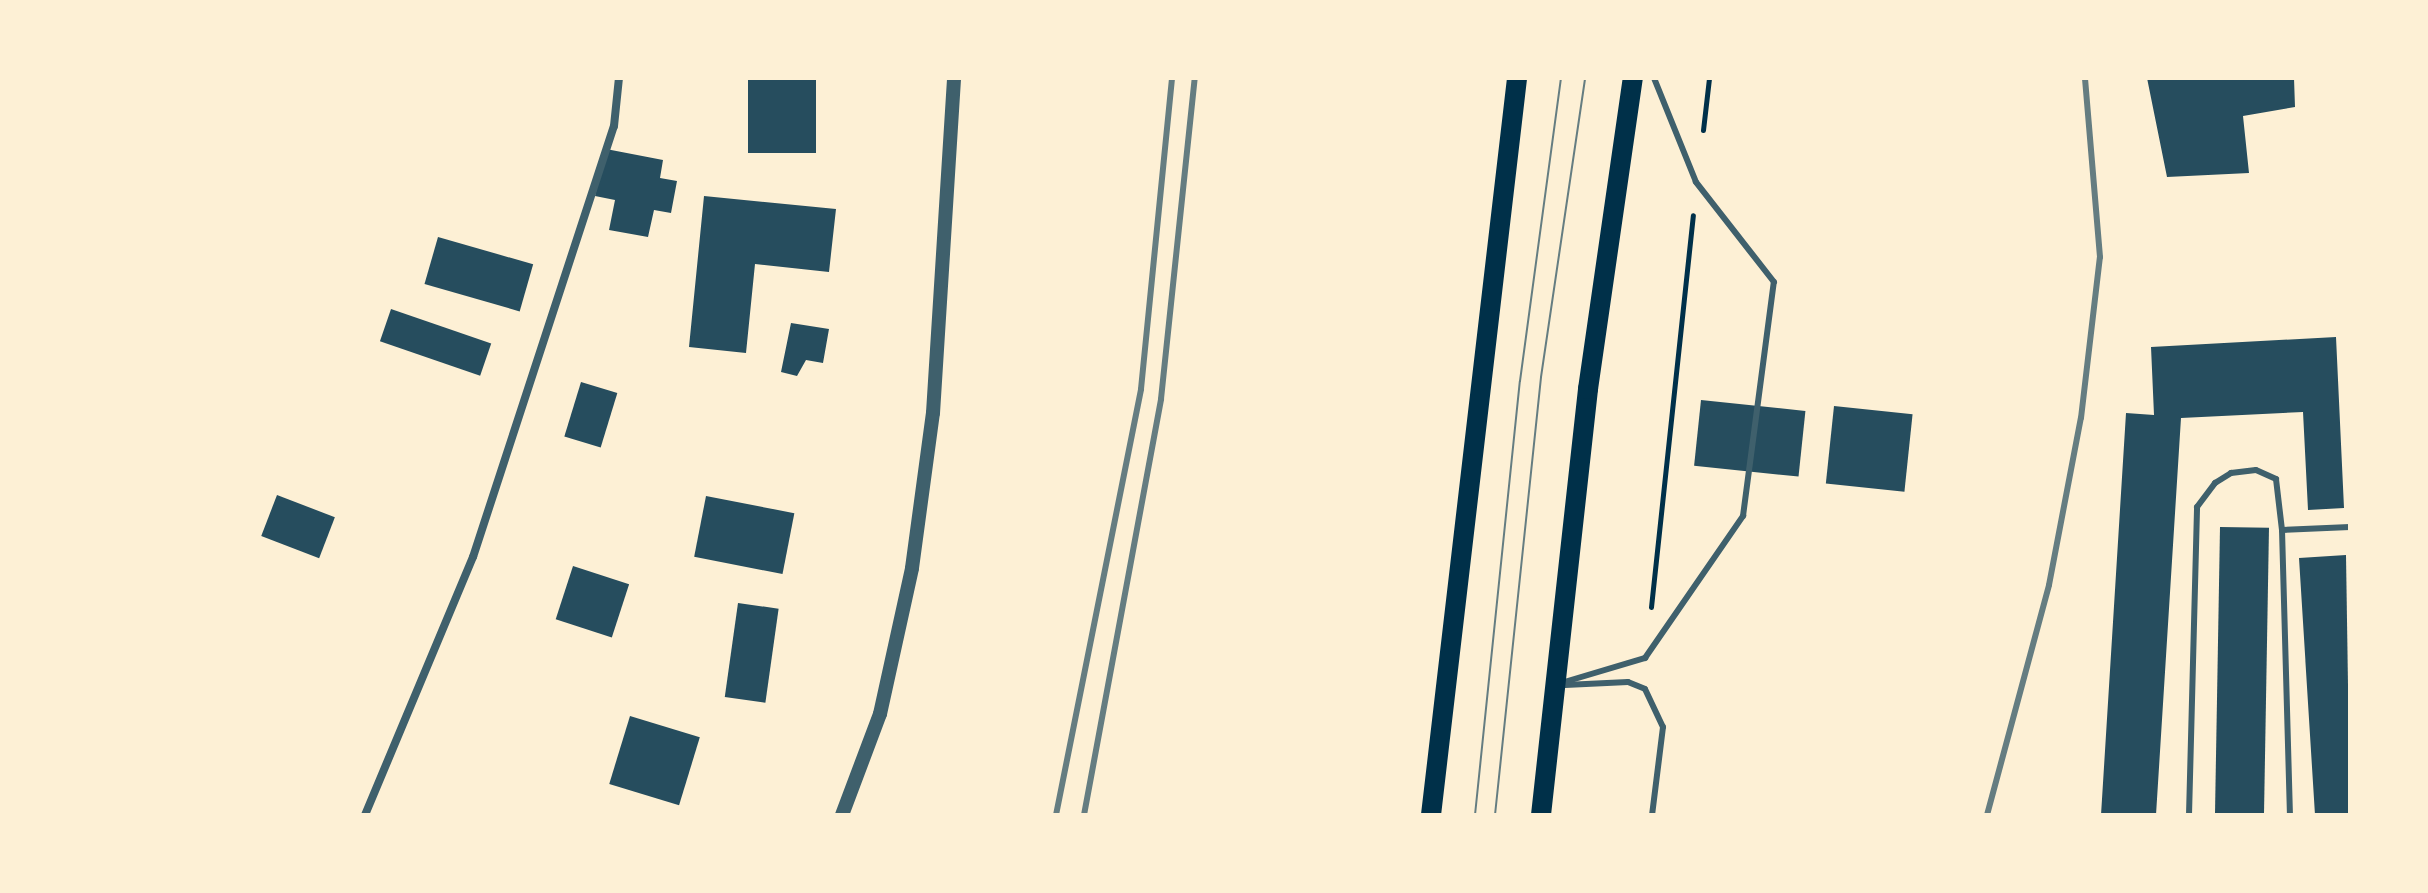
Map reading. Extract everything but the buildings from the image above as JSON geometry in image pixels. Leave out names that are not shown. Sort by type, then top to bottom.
[{"type":"main road","points":[[1431,815],[1517,78]]},
{"type":"main road","points":[[1541,815],[1588,389],[1633,78]]},
{"type":"street","points":[[365,815],[473,557],[614,126],[619,78]]},
{"type":"street","points":[[842,815],[880,714],[912,568],[933,413],[954,78]]},
{"type":"lane","points":[[1554,685],[1645,658],[1743,516],[1774,282],[1696,182],[1654,78]]},
{"type":"lane","points":[[2189,815],[2197,507],[2215,483],[2231,473],[2256,470],[2276,479],[2282,530],[2290,815]]},
{"type":"lane","points":[[2282,530],[2350,527]]},
{"type":"lane","points":[[1554,685],[1628,682],[1645,689],[1663,727],[1652,815]]},
{"type":"path","points":[[1645,658],[1696,182]]},
{"type":"tram line","points":[[1475,815],[1520,381],[1561,78]]},
{"type":"tram line","points":[[1495,815],[1541,377],[1585,78]]},
{"type":"railway","points":[[1056,815],[1141,389],[1172,78]]},
{"type":"railway","points":[[1084,815],[1161,399],[1195,78]]},
{"type":"railway","points":[[1987,815],[2049,585],[2081,418],[2100,257],[2085,78]]}]
